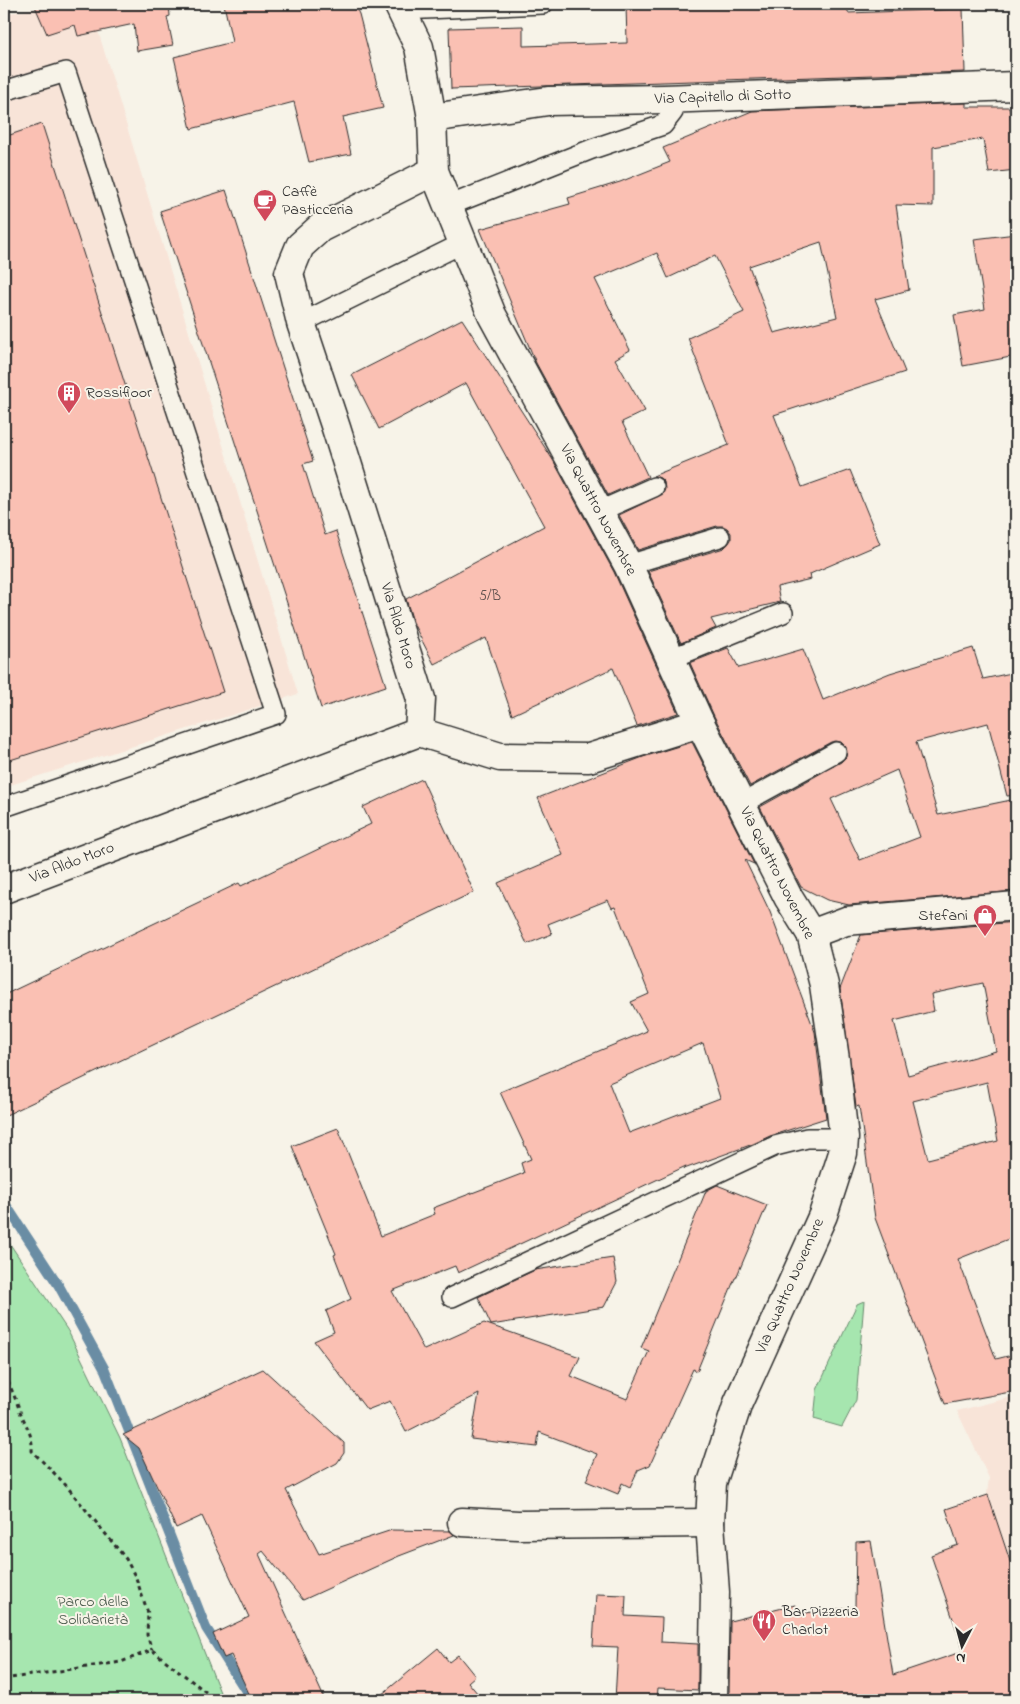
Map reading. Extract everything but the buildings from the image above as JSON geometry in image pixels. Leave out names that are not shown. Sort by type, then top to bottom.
[{"type":"street","name":"Via Quattro Novembre","points":[[400,7],[418,48],[432,118],[434,172],[492,315],[606,509],[628,565],[700,723],[788,897],[811,934],[824,985],[844,1138],[843,1152],[823,1214],[738,1403],[712,1484],[710,1523],[715,1592],[714,1700]]},
{"type":"street","name":"Via Capitello di Sotto","points":[[432,118],[548,101],[664,99],[1016,86]]},
{"type":"street","name":"Via Aldo Moro","points":[[4,889],[419,732],[421,699],[301,323],[289,273],[300,246],[320,228],[434,172]]},
{"type":"street","points":[[419,732],[500,756],[589,758],[700,723]]},
{"type":"street","points":[[811,934],[846,921],[1016,906]]},
{"type":"street","points":[[462,1522],[518,1525],[710,1523]]},
{"type":"lane","points":[[400,7],[543,4]]},
{"type":"lane","points":[[4,91],[66,72],[276,714],[4,807]]},
{"type":"lane","points":[[448,206],[592,149],[663,126],[673,112],[664,99]]},
{"type":"lane","points":[[301,323],[463,243]]},
{"type":"lane","points":[[606,509],[654,487]]},
{"type":"lane","points":[[628,565],[720,537]]},
{"type":"lane","points":[[670,659],[783,613]]},
{"type":"lane","points":[[740,804],[836,752]]},
{"type":"lane","points":[[452,1297],[775,1146],[807,1138],[844,1138]]},
{"type":"path","points":[[4,1374],[14,1392],[31,1434],[32,1451],[64,1483],[126,1559],[136,1578],[148,1613],[147,1635],[152,1650],[216,1700]]},
{"type":"path","points":[[4,1679],[121,1662],[152,1650]]},
{"type":"shaded area","points":[[63,4],[90,4],[298,694],[4,787],[4,14]]},
{"type":"shaded area","points":[[1016,1396],[1016,1666],[981,1539],[989,1478],[957,1411]]},
{"type":"green space","name":"Parco della Solidarietà","points":[[8,1241],[68,1331],[120,1438],[223,1700],[4,1700],[4,1243]]},
{"type":"green space","points":[[864,1301],[856,1400],[842,1427],[814,1419],[817,1390],[857,1304]]},
{"type":"waterway","points":[[4,1202],[59,1286],[105,1370],[206,1628],[253,1700]]},
{"type":"place","name":"Caffè Pasticceria","points":[[265,222]]},
{"type":"place","name":"Rossifloor","points":[[69,414]]},
{"type":"place","name":"Stefani","points":[[985,937]]},
{"type":"place","name":"Bar Pizzeria Charlot","points":[[764,1642]]}]
